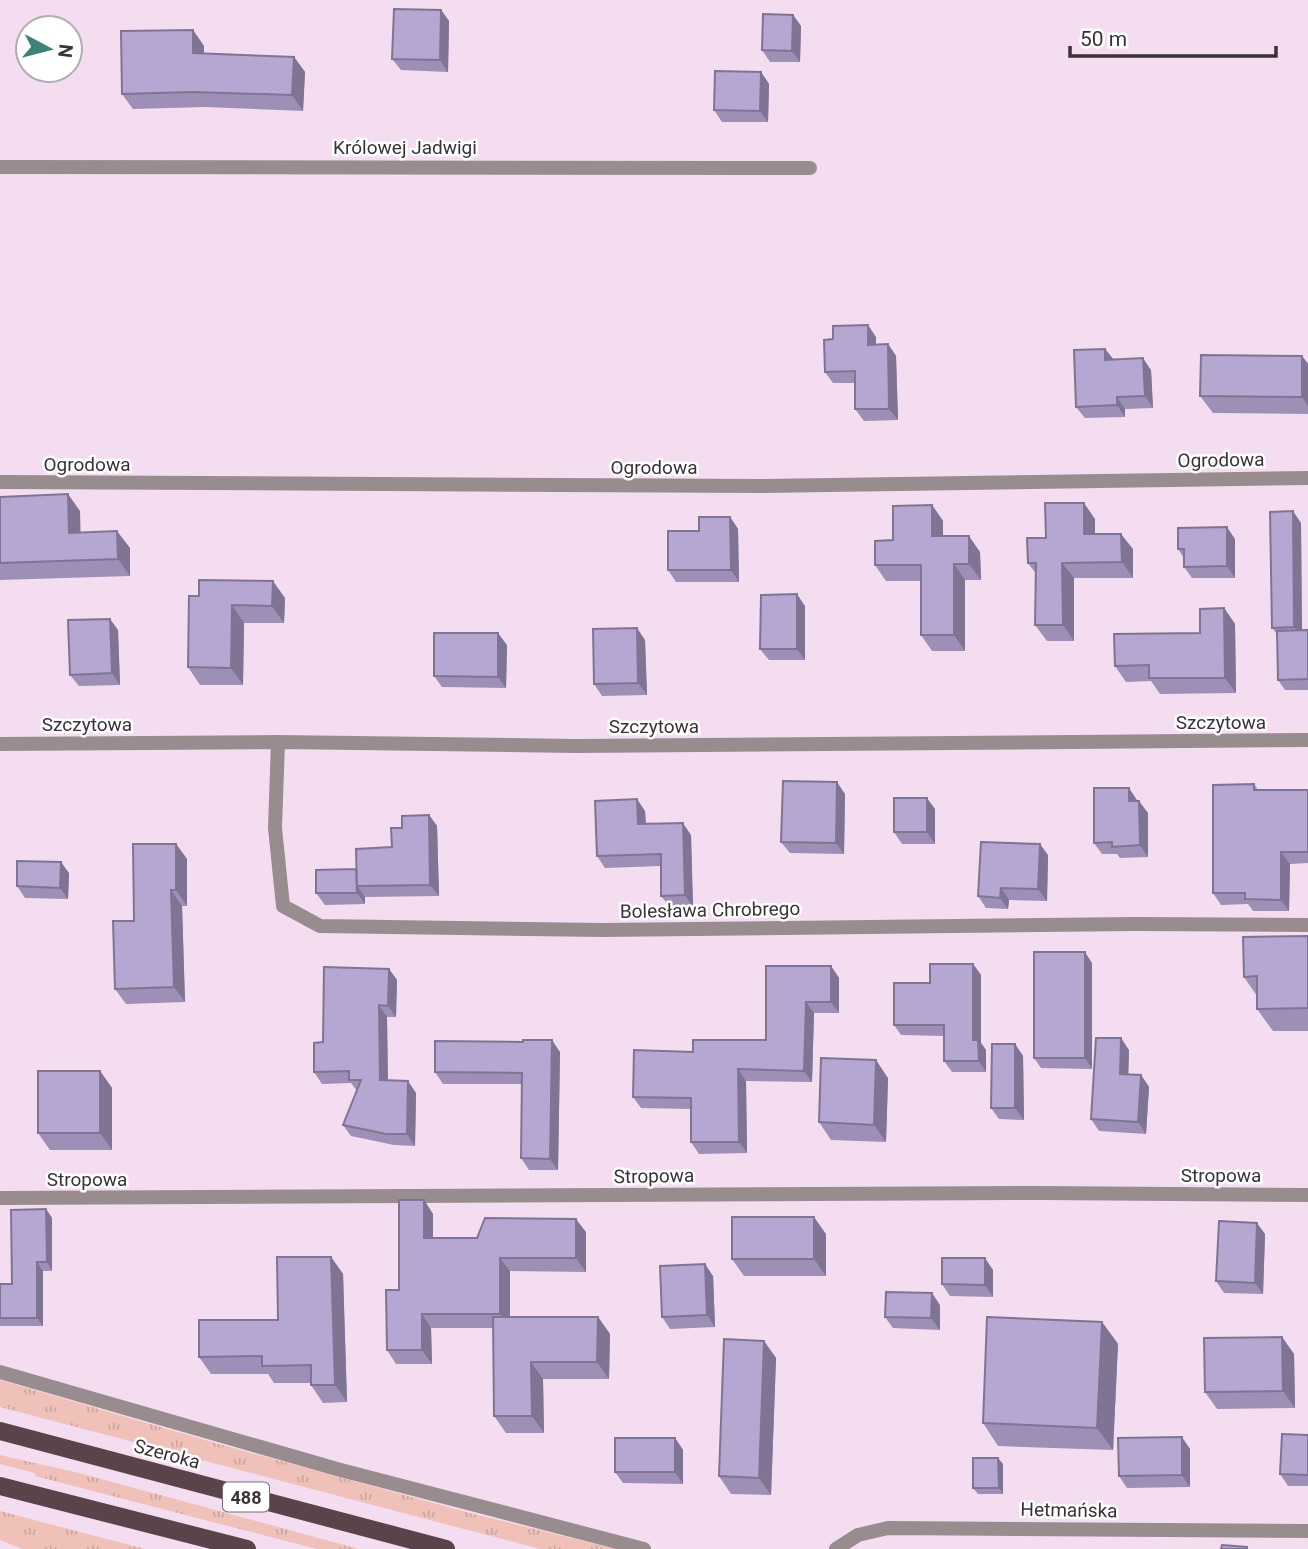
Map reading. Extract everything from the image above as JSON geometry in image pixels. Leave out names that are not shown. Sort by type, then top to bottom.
[{"type":"main road","name":"Szeroka","points":[[0,1431],[446,1549]]},
{"type":"main road","points":[[0,1486],[247,1549]]},
{"type":"street","name":"Królowej Jadwigi","points":[[0,167],[810,168]]},
{"type":"street","name":"Ogrodowa","points":[[0,482],[761,486],[1308,478]]},
{"type":"street","name":"Szczytowa","points":[[0,744],[278,742],[590,746],[1308,740]]},
{"type":"street","name":"Bolesława Chrobrego","points":[[278,742],[275,828],[283,906],[320,926],[602,930],[1109,924],[1308,925]]},
{"type":"street","name":"Stropowa","points":[[0,1198],[1042,1193],[1308,1195]]},
{"type":"street","points":[[0,1372],[337,1469],[644,1549]]},
{"type":"street","name":"Hetmańska","points":[[835,1549],[858,1535],[888,1528],[1308,1531]]},
{"type":"green space","points":[[0,1380],[470,1513],[616,1549],[540,1549],[0,1407]]},
{"type":"green space","points":[[0,1455],[79,1473],[359,1549],[317,1549],[35,1476],[35,1473],[0,1464]]},
{"type":"green space","points":[[0,1511],[145,1549],[22,1549],[0,1540]]},
{"type":"building","points":[[394,9],[441,10],[440,60],[392,59]]},
{"type":"building","points":[[763,14],[793,15],[792,51],[762,50]]},
{"type":"building","points":[[193,30],[193,53],[294,57],[292,95],[193,92],[122,94],[121,31]]},
{"type":"building","points":[[715,71],[761,72],[760,111],[714,110]]},
{"type":"building","points":[[868,325],[868,345],[888,344],[889,409],[855,409],[855,371],[825,372],[824,340],[833,339],[833,326]]},
{"type":"building","points":[[1105,349],[1105,360],[1143,358],[1145,396],[1117,397],[1117,405],[1076,407],[1074,350]]},
{"type":"building","points":[[1201,355],[1302,356],[1302,397],[1200,396]]},
{"type":"building","points":[[68,494],[69,533],[117,531],[118,559],[0,563],[0,497]]},
{"type":"building","points":[[1045,503],[1084,503],[1084,534],[1121,534],[1122,562],[1062,563],[1063,625],[1035,625],[1036,563],[1028,563],[1027,538],[1046,538]]},
{"type":"building","points":[[932,505],[932,536],[969,536],[969,564],[954,564],[954,635],[921,635],[921,565],[875,565],[875,541],[893,540],[893,506]]},
{"type":"building","points":[[1293,511],[1294,627],[1272,628],[1270,512]]},
{"type":"building","points":[[699,517],[730,517],[731,570],[668,570],[668,531],[699,531]]},
{"type":"building","points":[[1227,527],[1227,566],[1184,567],[1184,549],[1178,549],[1178,528]]},
{"type":"building","points":[[199,580],[273,581],[272,606],[232,605],[231,668],[188,667],[189,596],[199,596]]},
{"type":"building","points":[[797,594],[797,649],[760,649],[761,595]]},
{"type":"building","points":[[1224,608],[1225,678],[1149,678],[1149,665],[1115,666],[1114,634],[1200,633],[1200,609]]},
{"type":"building","points":[[110,619],[112,673],[70,675],[68,620]]},
{"type":"building","points":[[637,628],[638,683],[594,684],[593,629]]},
{"type":"building","points":[[1308,630],[1308,679],[1278,680],[1277,631]]},
{"type":"building","points":[[434,633],[498,633],[498,677],[434,676]]},
{"type":"building","points":[[783,781],[837,782],[836,843],[781,842]]},
{"type":"building","points":[[1254,784],[1254,790],[1308,790],[1308,852],[1281,852],[1281,900],[1245,899],[1245,893],[1213,893],[1213,785]]},
{"type":"building","points":[[1094,788],[1129,788],[1129,801],[1139,801],[1140,845],[1112,847],[1112,842],[1094,843]]},
{"type":"building","points":[[894,798],[927,798],[927,832],[894,832]]},
{"type":"building","points":[[637,799],[638,824],[683,823],[685,895],[661,896],[661,854],[597,856],[595,801]]},
{"type":"building","points":[[429,815],[430,885],[357,886],[356,849],[392,847],[391,828],[402,828],[402,816]]},
{"type":"building","points":[[981,842],[1040,844],[1038,889],[1001,888],[1000,898],[978,896]]},
{"type":"building","points":[[133,844],[176,844],[176,890],[171,890],[174,987],[115,989],[113,921],[134,921]]},
{"type":"building","points":[[17,861],[61,862],[60,888],[17,886]]},
{"type":"building","points":[[356,869],[357,893],[316,893],[316,870]]},
{"type":"building","points":[[1308,936],[1308,1008],[1257,1009],[1257,976],[1244,977],[1243,937]]},
{"type":"building","points":[[1034,952],[1085,952],[1085,1058],[1034,1058]]},
{"type":"building","points":[[930,964],[973,964],[973,1040],[978,1040],[979,1061],[944,1061],[944,1025],[894,1025],[894,983],[930,983]]},
{"type":"building","points":[[766,966],[831,966],[831,1002],[806,1002],[804,1071],[738,1069],[739,1142],[691,1142],[691,1098],[633,1097],[634,1050],[693,1052],[693,1040],[766,1040]]},
{"type":"building","points":[[324,967],[389,969],[388,1006],[379,1005],[380,1080],[408,1081],[407,1134],[386,1134],[343,1125],[361,1080],[349,1080],[349,1071],[314,1072],[314,1043],[323,1042]]},
{"type":"building","points":[[1096,1038],[1121,1038],[1120,1074],[1141,1075],[1138,1122],[1091,1119]]},
{"type":"building","points":[[552,1040],[550,1159],[521,1158],[522,1073],[435,1072],[435,1041]]},
{"type":"building","points":[[992,1044],[1015,1044],[1015,1108],[991,1108]]},
{"type":"building","points":[[821,1058],[876,1060],[874,1125],[819,1122]]},
{"type":"building","points":[[38,1071],[100,1071],[100,1133],[38,1133]]},
{"type":"building","points":[[399,1200],[424,1200],[424,1238],[477,1238],[485,1218],[576,1219],[576,1258],[500,1258],[500,1314],[422,1314],[422,1350],[387,1350],[386,1290],[399,1290]]},
{"type":"building","points":[[46,1209],[47,1262],[37,1262],[37,1318],[0,1318],[0,1284],[12,1284],[11,1210]]},
{"type":"building","points":[[732,1217],[814,1217],[814,1259],[732,1259]]},
{"type":"building","points":[[1219,1221],[1257,1223],[1255,1283],[1216,1281]]},
{"type":"building","points":[[277,1257],[331,1257],[335,1385],[311,1385],[311,1365],[262,1366],[262,1356],[199,1357],[199,1320],[278,1320]]},
{"type":"building","points":[[942,1258],[985,1258],[985,1285],[942,1284]]},
{"type":"building","points":[[705,1264],[707,1315],[662,1317],[660,1266]]},
{"type":"building","points":[[886,1292],[932,1293],[931,1318],[885,1317]]},
{"type":"building","points":[[493,1317],[598,1317],[597,1362],[531,1362],[532,1416],[494,1416]]},
{"type":"building","points":[[987,1317],[1102,1322],[1097,1428],[983,1423]]},
{"type":"building","points":[[1282,1337],[1283,1391],[1205,1392],[1204,1338]]},
{"type":"building","points":[[724,1339],[764,1341],[759,1478],[719,1476]]},
{"type":"building","points":[[1282,1434],[1308,1435],[1308,1475],[1280,1474]]},
{"type":"building","points":[[1182,1437],[1182,1475],[1119,1476],[1118,1438]]},
{"type":"building","points":[[615,1438],[675,1438],[675,1472],[615,1472]]},
{"type":"building","points":[[973,1458],[998,1458],[999,1488],[973,1488]]},
{"type":"building","points":[[1222,1545],[1247,1547],[1247,1549],[1221,1549]]}]
